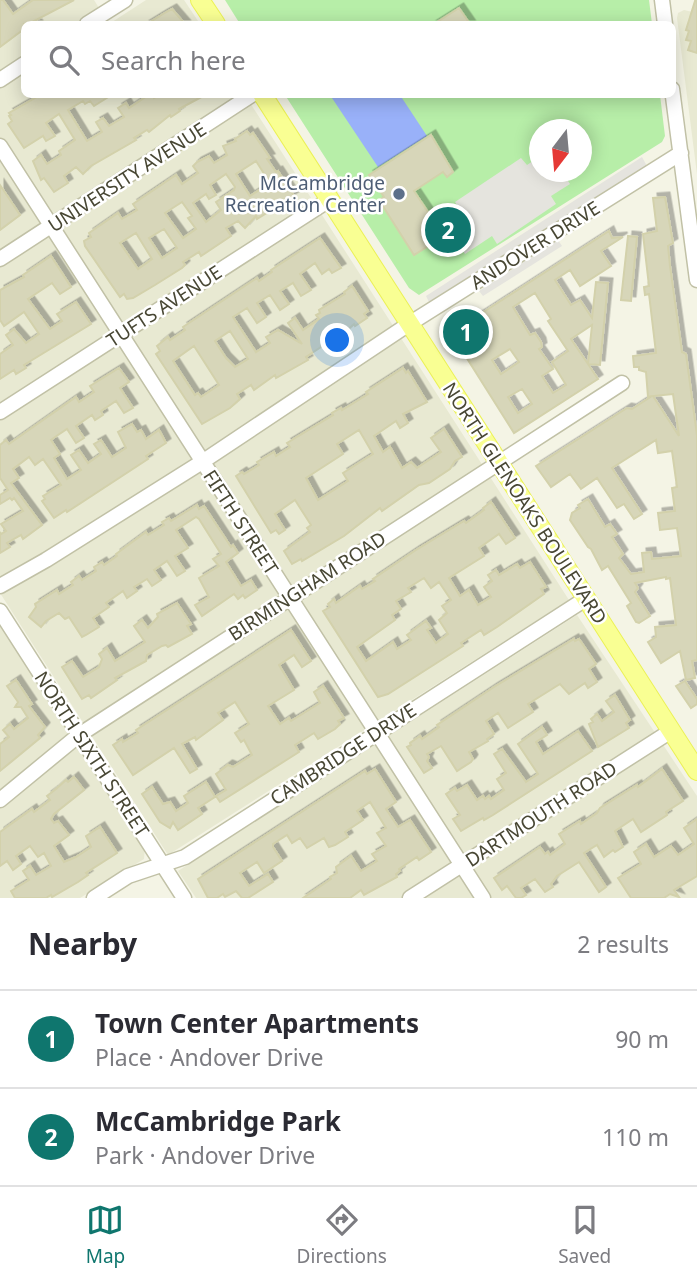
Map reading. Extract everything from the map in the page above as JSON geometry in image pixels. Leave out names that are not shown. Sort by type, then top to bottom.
[{"type":"main road","points":[[200,0],[214,21]]},
{"type":"main road","name":"NORTH GLENOAKS BOULEVARD","points":[[265,98],[695,767]]},
{"type":"street","points":[[92,21],[125,0]]},
{"type":"street","points":[[662,0],[665,21]]},
{"type":"street","points":[[0,80],[21,66]]},
{"type":"street","name":"UNIVERSITY AVENUE","points":[[0,260],[247,98]]},
{"type":"street","points":[[674,98],[697,280]]},
{"type":"street","name":"FIFTH STREET","points":[[0,146],[483,898]]},
{"type":"street","name":"ANDOVER DRIVE","points":[[0,586],[202,462],[409,324],[681,153]]},
{"type":"street","name":"TUFTS AVENUE","points":[[0,412],[329,200]]},
{"type":"street","name":"BIRMINGHAM ROAD","points":[[0,800],[79,734],[622,383]]},
{"type":"street","name":"CAMBRIDGE DRIVE","points":[[94,898],[128,876],[185,857],[587,598]]},
{"type":"street","name":"NORTH SIXTH STREET","points":[[0,611],[184,898]]},
{"type":"street","name":"DARTMOUTH ROAD","points":[[410,898],[671,731]]},
{"type":"shaded area","points":[[0,0],[94,0],[107,21],[21,21],[21,98],[247,98],[569,600],[168,855],[0,593]]},
{"type":"shaded area","points":[[146,0],[184,0],[198,21],[114,21]]},
{"type":"shaded area","points":[[684,10],[697,13],[697,174],[677,18],[678,13]]},
{"type":"shaded area","points":[[642,157],[647,166],[429,302],[426,296]]},
{"type":"shaded area","points":[[521,158],[527,165],[529,164],[529,182],[570,184],[551,196],[556,204],[497,244],[492,236],[465,254],[444,221],[460,210],[455,202]]},
{"type":"shaded area","points":[[558,240],[562,246],[483,296],[479,291]]},
{"type":"shaded area","points":[[577,615],[697,796],[697,898],[196,898],[178,871]]},
{"type":"shaded area","points":[[0,623],[145,847],[144,859],[80,898],[0,898]]},
{"type":"green space","points":[[225,0],[649,0],[652,21],[238,21]]},
{"type":"green space","points":[[287,98],[660,98],[665,136],[662,142],[419,295],[409,288]]},
{"type":"water","points":[[332,98],[402,98],[427,136],[378,167]]},
{"type":"building","points":[[0,0],[3,0],[13,14],[33,0],[74,0],[34,21],[21,21],[21,31],[0,47]]},
{"type":"building","points":[[695,1],[697,53],[688,50],[691,41],[686,40],[689,31],[686,30]]},
{"type":"building","points":[[459,8],[468,21],[439,21]]},
{"type":"building","points":[[172,9],[182,21],[152,21]]},
{"type":"building","points":[[35,98],[107,98],[94,106],[90,101],[85,104],[83,101],[68,110],[87,141],[102,132],[96,122],[103,118],[109,126],[124,117],[118,108],[126,103],[129,108],[144,98],[200,98],[91,166],[83,174],[76,167],[64,176],[68,183],[54,192],[44,178],[41,180],[33,161],[41,155],[47,164],[61,155],[59,151],[75,140],[59,114],[46,123],[55,136],[46,141],[43,136],[24,148],[8,124],[12,121],[9,113]]},
{"type":"building","points":[[247,131],[250,135],[253,133],[270,158],[267,159],[294,196],[257,219],[256,216],[245,228],[238,221],[226,228],[231,236],[201,256],[199,252],[183,262],[185,265],[182,268],[133,298],[127,299],[124,294],[120,297],[85,246],[84,241],[91,237],[89,233],[118,213],[122,219],[137,210],[133,204],[176,175],[182,184],[198,173],[193,166],[197,162],[209,156],[214,163],[227,155],[223,146],[236,141],[235,139]],"holes":[[[256,161],[270,183],[250,196],[236,174]],[[226,174],[235,187],[216,202],[221,210],[206,222],[193,203],[206,194],[209,199],[216,195],[210,185]],[[182,202],[192,216],[188,218],[196,229],[183,238],[165,213]],[[164,229],[177,248],[162,258],[149,238]],[[136,233],[152,259],[138,269],[120,243]]]},
{"type":"building","name":"McCambridge Recreation Center","points":[[431,135],[453,172],[447,177],[443,172],[414,191],[444,236],[414,255],[379,200],[384,197],[369,175]]},
{"type":"building","points":[[0,185],[20,215],[0,230]]},
{"type":"building","points":[[665,197],[673,243],[668,246],[670,266],[697,435],[697,660],[692,661],[695,678],[686,680],[680,651],[661,663],[648,642],[656,637],[655,627],[676,625],[670,578],[635,583],[638,588],[635,592],[650,616],[639,623],[636,622],[627,606],[631,603],[608,566],[602,570],[570,520],[572,513],[580,508],[578,505],[588,499],[605,527],[610,524],[617,534],[612,537],[623,554],[619,558],[631,574],[644,572],[642,553],[651,552],[652,559],[681,556],[677,528],[660,530],[658,513],[675,511],[672,488],[677,487],[672,451],[658,453],[656,440],[612,468],[642,514],[634,519],[624,504],[617,508],[597,478],[581,489],[570,474],[551,487],[536,466],[627,408],[632,409],[652,396],[648,397],[646,372],[634,367],[633,356],[656,353],[649,294],[645,295],[644,287],[649,286],[643,234],[657,231],[653,198]],"holes":[[[673,394],[679,436],[653,396]]]},
{"type":"building","points":[[609,231],[612,238],[623,237],[601,251],[611,266],[580,286],[570,270],[555,280],[571,305],[580,300],[592,318],[596,282],[608,283],[600,365],[588,364],[598,379],[514,433],[451,333]],"holes":[[[535,293],[551,319],[548,321],[568,351],[552,362],[566,385],[553,393],[542,376],[553,369],[539,349],[542,347],[541,342],[535,333],[530,335],[513,307]],[[592,325],[588,364],[571,339]],[[510,349],[519,362],[501,374],[492,360]],[[522,389],[532,404],[518,413],[508,397]]]},
{"type":"building","points":[[628,236],[637,237],[631,301],[621,300]]},
{"type":"building","points":[[320,238],[341,268],[332,273],[329,269],[322,274],[315,263],[300,274],[311,290],[301,296],[293,283],[280,291],[289,304],[280,310],[270,295],[257,303],[266,317],[257,323],[247,308],[233,317],[256,352],[270,343],[266,337],[278,330],[302,344],[288,323],[295,318],[303,330],[319,319],[316,315],[320,313],[319,310],[345,294],[352,286],[368,311],[364,314],[367,318],[344,333],[338,327],[322,336],[327,343],[306,357],[308,360],[276,378],[275,375],[254,390],[251,385],[237,394],[240,399],[230,408],[202,424],[156,354],[160,351],[157,346],[168,337],[170,340],[185,330],[183,327],[257,278],[259,281],[272,272],[271,270]],"holes":[[[230,331],[248,359],[235,367],[215,341]],[[194,346],[219,385],[201,397],[198,393],[195,395],[173,361]]]},
{"type":"building","points":[[51,256],[71,287],[60,294],[52,283],[28,299],[50,329],[62,321],[57,314],[76,302],[91,324],[24,365],[26,368],[16,374],[14,370],[0,379],[0,354],[13,345],[6,335],[14,329],[26,343],[39,334],[24,312],[4,326],[0,320],[0,290],[24,277],[23,275]]},
{"type":"building","points":[[119,368],[129,382],[120,388],[133,408],[124,413],[116,401],[101,411],[103,415],[95,420],[92,415],[76,426],[84,438],[76,443],[67,429],[51,440],[60,454],[54,458],[67,479],[81,470],[71,455],[79,450],[88,463],[101,454],[94,444],[101,440],[112,457],[126,448],[118,432],[132,424],[137,432],[141,430],[146,439],[159,430],[166,443],[146,456],[148,459],[54,518],[42,501],[45,499],[43,496],[61,485],[43,459],[35,465],[29,457],[13,469],[19,478],[11,483],[42,525],[23,539],[21,535],[7,543],[10,547],[0,553],[0,532],[1,534],[6,531],[1,524],[23,511],[14,498],[0,504],[0,495],[8,490],[0,478],[0,445],[6,440],[9,444],[76,397],[79,402],[94,392],[90,386]]},
{"type":"building","points":[[403,368],[406,373],[408,371],[427,402],[403,414],[408,423],[400,428],[396,421],[374,436],[383,452],[390,447],[402,468],[411,462],[417,468],[441,452],[431,438],[444,429],[462,457],[429,483],[419,485],[382,511],[380,508],[344,536],[292,564],[284,551],[310,532],[307,528],[311,525],[295,500],[275,514],[285,530],[279,534],[276,530],[271,533],[236,476],[259,465],[257,462],[274,452],[276,456],[290,447],[287,443],[333,415],[332,413],[368,394],[366,392]],"holes":[[[359,430],[373,454],[343,473],[348,481],[318,500],[306,478],[343,454],[337,444]]]},
{"type":"building","points":[[491,502],[515,538],[506,544],[499,534],[479,548],[484,556],[449,578],[460,596],[469,590],[478,605],[491,597],[484,587],[492,581],[488,575],[496,570],[499,575],[517,564],[520,568],[530,562],[546,587],[541,589],[544,594],[497,627],[484,635],[481,630],[461,643],[463,646],[388,694],[378,697],[323,611],[330,607],[328,604],[334,599],[336,603],[360,586],[362,589],[416,550],[464,521],[466,523],[484,510]],"holes":[[[424,578],[431,588],[439,582],[451,600],[442,606],[447,613],[439,620],[448,634],[436,643],[427,630],[431,628],[426,621],[407,635],[411,640],[397,649],[393,642],[366,661],[357,647],[395,620],[392,615],[401,609],[396,601],[411,592],[408,588]]]},
{"type":"building","points":[[197,505],[199,509],[204,506],[231,547],[233,545],[238,553],[226,562],[241,586],[251,580],[257,590],[245,598],[243,595],[238,599],[234,594],[202,616],[195,605],[209,597],[199,578],[219,566],[213,559],[221,554],[196,517],[176,530],[188,548],[175,556],[185,571],[177,576],[167,561],[154,570],[161,580],[152,586],[147,579],[134,587],[137,591],[127,598],[123,591],[106,603],[109,607],[93,618],[99,627],[86,635],[82,637],[69,617],[65,619],[59,613],[41,627],[29,617],[36,607],[35,604],[57,590],[59,594],[73,585],[71,582],[79,576],[82,580],[96,571],[94,567],[102,562],[104,565],[146,532],[148,535],[164,525],[162,522],[169,518],[171,521]]},
{"type":"building","points":[[177,603],[191,624],[187,626],[192,634],[168,647],[162,646],[147,655],[146,661],[115,678],[117,680],[91,698],[89,695],[82,699],[62,667],[72,661],[83,677],[99,667],[102,659],[99,654],[107,648],[115,661],[145,642],[134,626],[142,620],[148,628],[158,617],[157,614]]},
{"type":"building","points":[[291,630],[311,661],[302,667],[294,655],[279,665],[294,690],[268,706],[280,724],[289,718],[291,721],[320,703],[314,692],[323,686],[344,718],[338,721],[340,724],[335,729],[318,739],[314,733],[295,745],[299,752],[220,802],[216,796],[226,790],[216,774],[228,765],[233,767],[252,755],[244,740],[241,742],[235,733],[249,724],[235,702],[218,713],[223,720],[196,740],[195,737],[182,744],[197,769],[190,773],[174,748],[133,775],[113,745],[138,733],[136,730]]},
{"type":"building","points":[[574,639],[579,639],[596,664],[589,669],[597,682],[588,688],[585,683],[569,694],[560,684],[528,704],[533,712],[508,728],[498,713],[486,721],[494,734],[488,741],[469,752],[473,759],[471,762],[457,771],[441,746],[427,754],[427,761],[432,768],[424,773],[407,747],[410,743],[420,736],[422,739],[439,727],[437,725],[494,687]]},
{"type":"building","points":[[16,680],[32,704],[29,706],[45,727],[38,735],[40,738],[0,771],[0,744],[9,737],[3,730],[10,724],[14,729],[28,718],[21,707],[15,707],[18,702],[7,686]]},
{"type":"building","points":[[685,681],[697,699],[697,704],[691,708],[676,686]]},
{"type":"building","points":[[615,695],[630,720],[626,723],[629,728],[598,747],[589,724],[597,714],[602,721],[614,712],[606,701]]},
{"type":"building","points":[[542,727],[547,735],[536,742],[543,754],[578,731],[592,751],[493,815],[461,831],[453,819],[460,815],[446,794],[467,785],[477,800],[483,796],[485,799],[489,796],[491,799],[504,790],[497,779],[506,773],[494,754],[502,749],[526,782],[538,774],[518,744]]},
{"type":"building","points":[[375,769],[396,802],[386,809],[398,827],[410,820],[431,852],[419,860],[417,857],[399,869],[397,877],[364,895],[361,890],[350,898],[303,898],[331,879],[330,877],[337,873],[336,867],[351,856],[361,871],[377,861],[372,854],[386,846],[377,833],[386,828],[370,802],[357,811],[363,820],[345,832],[348,837],[335,845],[329,847],[324,838],[307,848],[300,838],[292,843],[287,835],[273,844],[282,861],[264,873],[257,862],[240,873],[249,886],[268,874],[273,882],[248,898],[242,898],[236,891],[225,897],[223,894],[217,898],[208,898],[198,879],[365,771],[367,774]]},
{"type":"building","points":[[662,769],[683,801],[641,832],[633,819],[615,831],[623,847],[615,852],[613,850],[604,857],[597,845],[584,853],[606,887],[599,892],[579,862],[557,876],[551,884],[553,887],[545,892],[535,879],[521,888],[526,895],[521,898],[516,898],[507,886],[502,890],[494,878],[540,847],[545,854],[548,852],[550,855],[565,844],[559,834],[580,821],[581,824],[600,808],[637,785],[638,787]]},
{"type":"building","points":[[74,777],[84,790],[51,819],[54,823],[58,821],[69,835],[54,846],[64,862],[91,847],[86,836],[100,827],[117,853],[86,873],[88,875],[78,882],[52,897],[15,898],[11,891],[29,880],[23,871],[30,866],[36,875],[51,866],[44,853],[38,857],[30,846],[16,856],[21,864],[13,870],[7,861],[0,866],[0,832],[32,809],[34,812],[50,800],[47,796],[66,780],[68,782]]},
{"type":"building","points":[[206,782],[215,797],[198,808],[202,814],[178,830],[173,822],[170,828],[160,822],[142,794],[152,787],[163,804],[170,802],[176,811],[188,803],[184,796]]},
{"type":"building","points":[[697,819],[697,876],[674,890],[679,897],[670,894],[664,898],[631,898],[618,878],[641,864],[634,852],[646,844],[654,857],[671,846],[678,855],[694,844],[684,828]]},
{"type":"place","name":"McCambridge Recreation Center","points":[[399,194]]},
{"type":"place","name":"McCambridge Park","points":[[448,230]]},
{"type":"place","name":"Town Center Apartments","points":[[466,332]]}]
